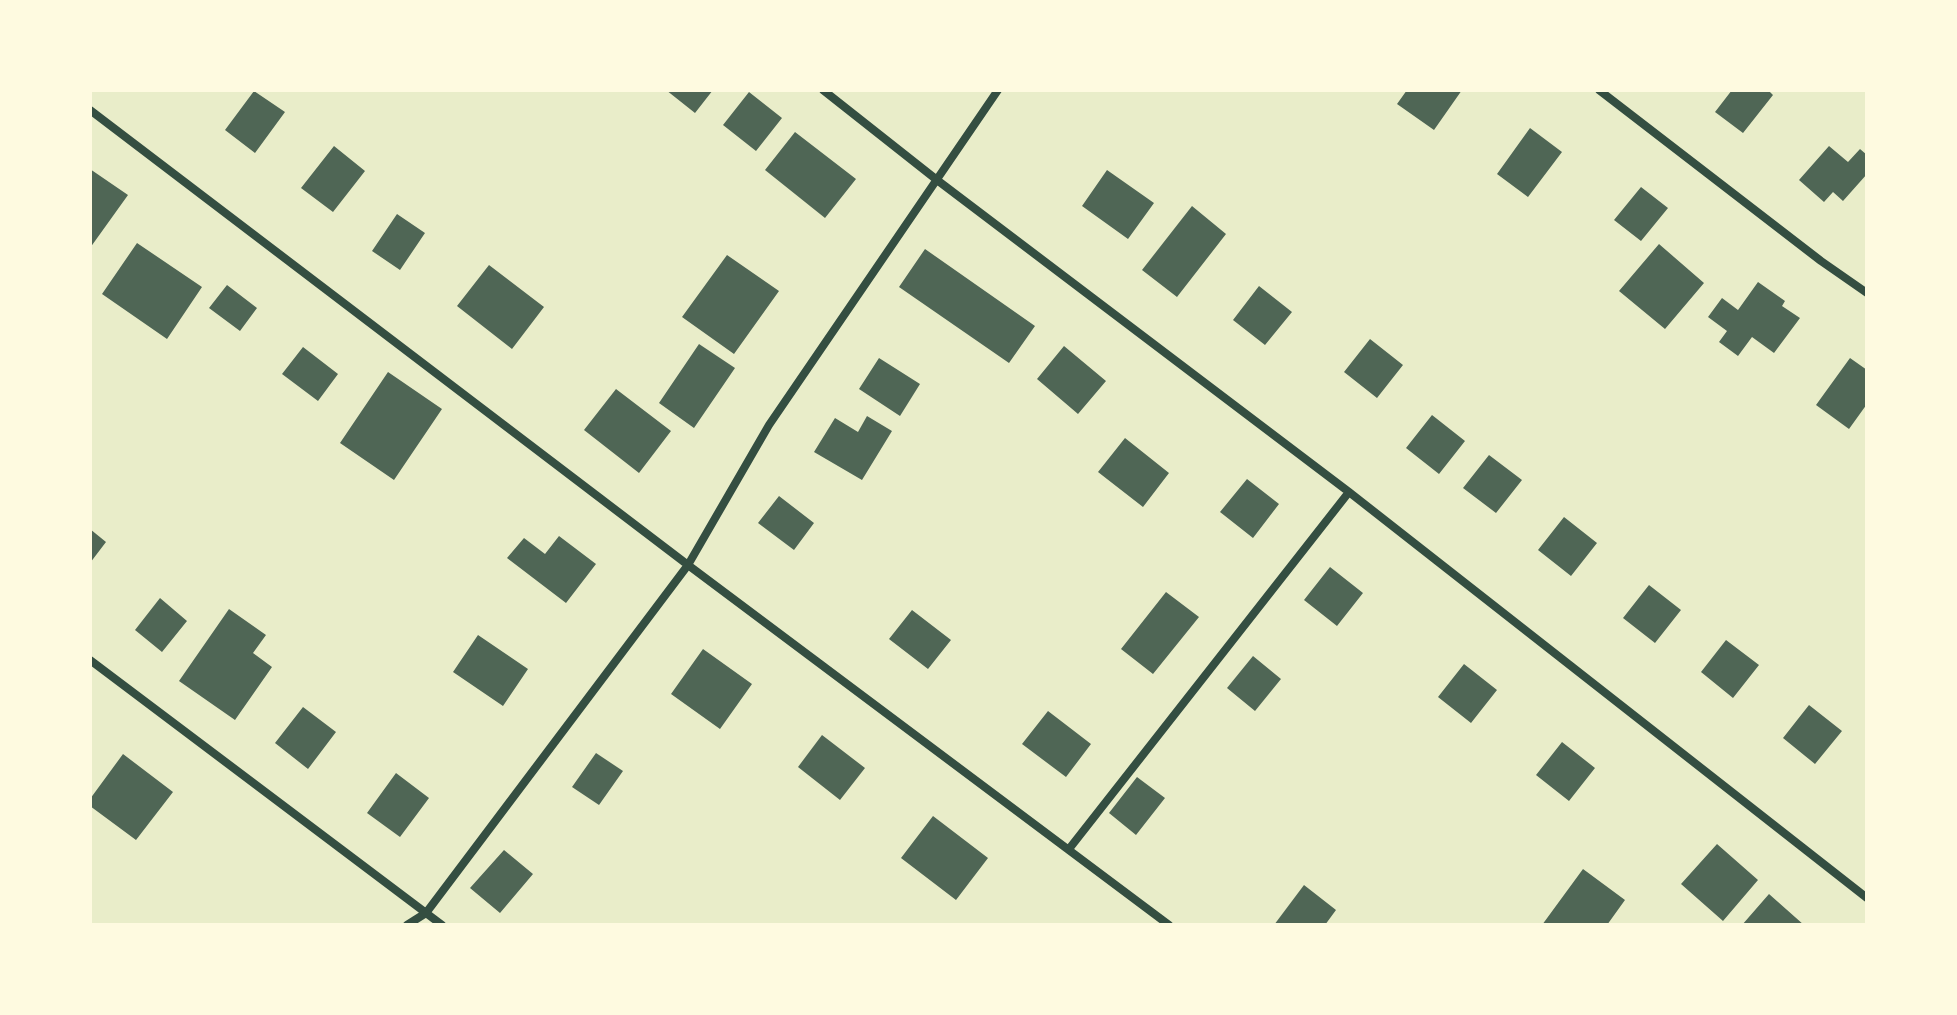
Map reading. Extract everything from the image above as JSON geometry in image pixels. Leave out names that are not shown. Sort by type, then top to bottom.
[{"type":"street","points":[[823,90],[1349,492],[1867,898]]},
{"type":"street","points":[[407,925],[426,913],[688,565],[769,425],[998,90]]},
{"type":"street","points":[[1599,90],[1867,293]]},
{"type":"street","points":[[90,110],[688,565],[1169,925]]},
{"type":"street","points":[[1069,849],[1349,492]]},
{"type":"street","points":[[90,660],[442,925]]},
{"type":"building","points":[[666,90],[713,90],[695,113]]},
{"type":"building","points":[[1407,90],[1462,90],[1434,130],[1397,104]]},
{"type":"building","points":[[1732,90],[1768,90],[1773,95],[1743,133],[1715,112]]},
{"type":"building","points":[[254,91],[285,112],[255,153],[225,130]]},
{"type":"building","points":[[749,92],[782,118],[756,151],[723,125]]},
{"type":"building","points":[[1530,128],[1562,152],[1528,197],[1497,174]]},
{"type":"building","points":[[795,132],[856,179],[825,218],[765,170]]},
{"type":"building","points":[[334,146],[365,171],[333,212],[301,188]]},
{"type":"building","points":[[1829,146],[1848,162],[1860,149],[1867,155],[1867,174],[1843,201],[1833,192],[1824,202],[1799,180]]},
{"type":"building","points":[[90,169],[128,195],[90,248]]},
{"type":"building","points":[[1107,170],[1154,203],[1128,239],[1082,206]]},
{"type":"building","points":[[1641,187],[1668,208],[1641,241],[1614,220]]},
{"type":"building","points":[[1192,206],[1226,234],[1177,297],[1142,270]]},
{"type":"building","points":[[397,214],[425,233],[400,270],[372,251]]},
{"type":"building","points":[[137,243],[202,287],[167,339],[102,294]]},
{"type":"building","points":[[1659,244],[1704,283],[1665,329],[1619,291]]},
{"type":"building","points":[[925,249],[1035,326],[1009,363],[899,287]]},
{"type":"building","points":[[727,255],[779,291],[734,354],[682,317]]},
{"type":"building","points":[[489,265],[544,307],[512,349],[457,306]]},
{"type":"building","points":[[1758,282],[1785,301],[1782,306],[1800,318],[1774,353],[1752,337],[1738,356],[1719,342],[1727,331],[1708,317],[1722,298],[1738,310]]},
{"type":"building","points":[[227,285],[257,308],[240,331],[209,308]]},
{"type":"building","points":[[1259,286],[1292,312],[1265,345],[1233,320]]},
{"type":"building","points":[[1370,339],[1403,365],[1377,398],[1344,372]]},
{"type":"building","points":[[699,344],[735,368],[694,428],[659,403]]},
{"type":"building","points":[[1064,346],[1106,381],[1078,414],[1037,379]]},
{"type":"building","points":[[303,347],[338,374],[318,401],[282,374]]},
{"type":"building","points":[[879,358],[920,384],[900,416],[859,389]]},
{"type":"building","points":[[1850,358],[1867,370],[1867,404],[1849,429],[1816,405]]},
{"type":"building","points":[[388,372],[442,409],[394,480],[340,443]]},
{"type":"building","points":[[616,389],[671,431],[639,473],[584,430]]},
{"type":"building","points":[[1432,415],[1465,441],[1439,474],[1406,448]]},
{"type":"building","points":[[867,416],[892,431],[862,480],[814,452],[835,418],[858,432]]},
{"type":"building","points":[[1125,438],[1169,473],[1143,507],[1098,472]]},
{"type":"building","points":[[1489,455],[1522,480],[1496,513],[1463,488]]},
{"type":"building","points":[[1247,479],[1279,504],[1253,538],[1220,512]]},
{"type":"building","points":[[779,496],[814,523],[794,550],[758,523]]},
{"type":"building","points":[[1564,517],[1597,543],[1571,576],[1538,550]]},
{"type":"building","points":[[90,529],[106,542],[90,563]]},
{"type":"building","points":[[559,536],[596,564],[566,603],[507,558],[524,538],[545,554]]},
{"type":"building","points":[[1330,567],[1363,593],[1337,626],[1304,600]]},
{"type":"building","points":[[1649,585],[1681,610],[1655,643],[1623,618]]},
{"type":"building","points":[[1166,592],[1199,617],[1153,674],[1121,649]]},
{"type":"building","points":[[160,598],[187,621],[162,652],[135,630]]},
{"type":"building","points":[[229,609],[266,635],[253,653],[272,667],[235,720],[179,681]]},
{"type":"building","points":[[912,610],[951,640],[928,669],[889,639]]},
{"type":"building","points":[[478,635],[528,669],[503,706],[453,672]]},
{"type":"building","points":[[1726,640],[1759,665],[1733,698],[1701,672]]},
{"type":"building","points":[[703,649],[752,684],[720,729],[671,694]]},
{"type":"building","points":[[1253,656],[1281,679],[1255,711],[1227,688]]},
{"type":"building","points":[[1464,664],[1497,690],[1471,723],[1438,697]]},
{"type":"building","points":[[1809,705],[1842,731],[1815,764],[1783,738]]},
{"type":"building","points":[[303,707],[336,732],[308,769],[275,743]]},
{"type":"building","points":[[1048,711],[1091,744],[1066,777],[1022,744]]},
{"type":"building","points":[[822,735],[865,768],[840,800],[798,767]]},
{"type":"building","points":[[1562,742],[1595,768],[1569,801],[1536,775]]},
{"type":"building","points":[[596,753],[623,771],[599,805],[572,787]]},
{"type":"building","points":[[123,754],[173,792],[136,840],[90,806],[90,799]]},
{"type":"building","points":[[396,773],[429,798],[400,837],[367,813]]},
{"type":"building","points":[[1137,777],[1165,798],[1136,835],[1109,813]]},
{"type":"building","points":[[933,816],[988,858],[956,900],[901,858]]},
{"type":"building","points":[[1717,844],[1758,880],[1723,921],[1681,884]]},
{"type":"building","points":[[504,850],[533,874],[500,913],[470,888]]},
{"type":"building","points":[[1583,869],[1625,900],[1607,925],[1542,925]]},
{"type":"building","points":[[1304,885],[1336,910],[1325,925],[1274,925]]},
{"type":"building","points":[[1769,894],[1804,925],[1742,925]]}]
